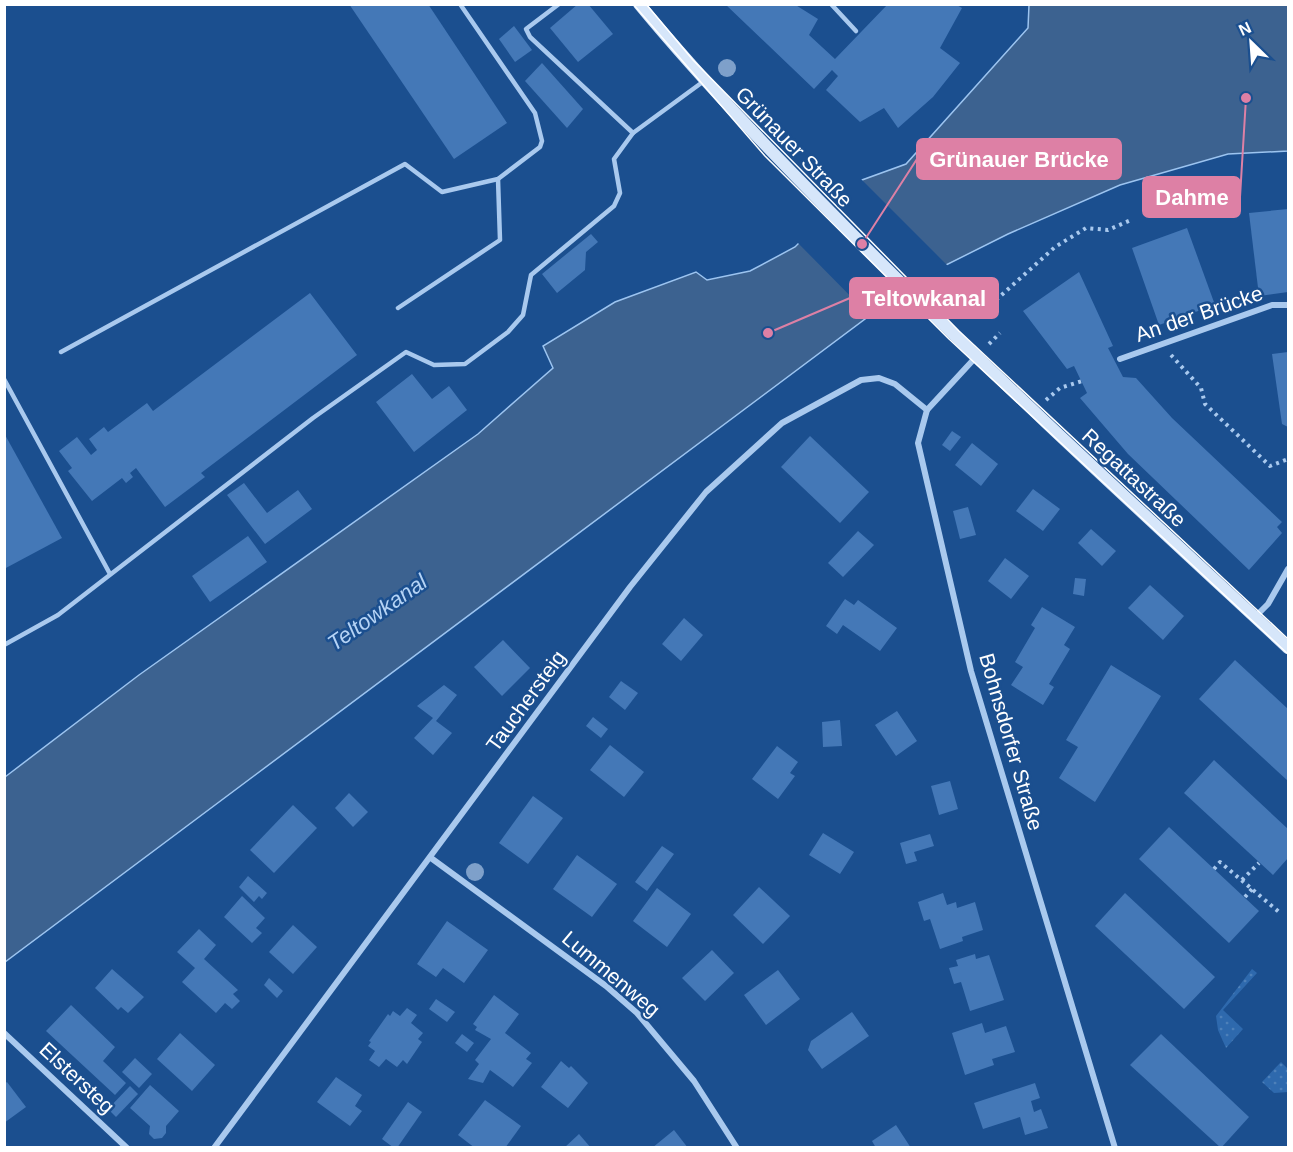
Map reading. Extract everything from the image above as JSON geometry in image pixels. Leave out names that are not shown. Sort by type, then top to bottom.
[{"type":"main road","name":"Grünauer Straße","points":[[639,4],[704,81],[771,152],[953,335]]},
{"type":"main road","name":"Regattastraße","points":[[953,335],[1288,648]]},
{"type":"street","name":"An der Brücke","points":[[1120,358],[1272,305],[1288,304]]},
{"type":"street","name":"Bohnsdorfer Straße","points":[[975,358],[927,410],[918,443],[971,671],[1115,1148]]},
{"type":"street","name":"Tauchersteig","points":[[214,1148],[638,578],[706,492],[782,423],[861,380],[879,378],[895,384],[927,410]]},
{"type":"street","points":[[1255,617],[1268,604],[1288,569]]},
{"type":"street","name":"Lummenweg","points":[[431,858],[606,986],[637,1013],[694,1081],[736,1148]]},
{"type":"street","name":"Elstersteg","points":[[4,1033],[128,1148]]},
{"type":"lane","points":[[61,352],[405,164],[442,192],[498,179],[540,147],[542,141],[540,125],[535,113],[460,4]]},
{"type":"lane","points":[[559,4],[526,29],[530,37],[633,132]]},
{"type":"lane","points":[[831,4],[856,31]]},
{"type":"lane","points":[[4,645],[57,615],[313,418],[406,351],[434,365],[465,364],[508,332],[523,315],[531,275],[614,206],[620,193],[614,159],[633,132],[704,81]]},
{"type":"lane","points":[[398,308],[500,240],[498,179]]},
{"type":"lane","points":[[4,379],[110,574]]},
{"type":"path","points":[[996,300],[1055,247],[1086,228],[1108,230],[1131,220]]},
{"type":"path","points":[[968,281],[994,311],[987,317]]},
{"type":"path","points":[[1160,344],[1201,388],[1205,404],[1270,466],[1288,459]]},
{"type":"path","points":[[1034,411],[1060,388],[1082,381]]},
{"type":"path","points":[[1214,869],[1220,861],[1279,912]]},
{"type":"path","points":[[1242,880],[1259,863]]},
{"type":"path","points":[[1245,897],[1252,889]]},
{"type":"shaded area","points":[[1252,969],[1257,973],[1223,1010],[1243,1029],[1226,1048],[1218,1030],[1216,1016]]},
{"type":"shaded area","points":[[1281,1062],[1288,1069],[1288,1092],[1274,1093],[1262,1082]]},
{"type":"water","points":[[1029,5],[1288,5],[1288,151],[1228,154],[1120,185],[1008,234],[920,278],[5,962],[5,777],[139,675],[478,434],[553,368],[543,346],[615,302],[696,272],[707,280],[750,271],[795,247],[862,180],[906,164],[1028,28]]},
{"type":"pier","points":[[860,178],[949,267],[921,281],[873,319],[796,241]]},
{"type":"building","points":[[349,4],[428,4],[507,123],[454,159]]},
{"type":"building","points":[[578,4],[588,4],[613,34],[578,62],[550,28]]},
{"type":"building","points":[[725,4],[794,4],[818,19],[809,35],[835,59],[888,4],[955,4],[962,8],[940,48],[960,63],[933,97],[898,128],[884,108],[860,122],[826,90],[838,76],[832,70],[814,89]]},
{"type":"building","points":[[514,26],[532,50],[515,62],[499,39]]},
{"type":"building","points":[[542,63],[583,109],[567,128],[525,81]]},
{"type":"building","points":[[1288,209],[1288,292],[1259,296],[1249,213]]},
{"type":"building","points":[[1187,228],[1215,305],[1159,325],[1132,248]]},
{"type":"building","points":[[591,234],[598,242],[586,252],[585,270],[557,293],[542,274]]},
{"type":"building","points":[[1079,272],[1113,346],[1108,348],[1123,377],[1136,378],[1172,418],[1282,522],[1277,527],[1282,533],[1249,570],[1128,454],[1080,398],[1087,393],[1074,366],[1067,369],[1023,311]]},
{"type":"building","points":[[310,293],[357,355],[201,473],[205,477],[165,507],[136,468],[130,473],[133,477],[126,483],[122,478],[92,501],[68,471],[72,468],[59,451],[77,437],[91,455],[97,450],[89,439],[104,427],[108,432],[147,403],[153,411]]},
{"type":"building","points":[[1288,352],[1288,427],[1282,424],[1272,354]]},
{"type":"building","points":[[412,374],[432,399],[449,386],[467,410],[414,452],[376,402]]},
{"type":"building","points":[[952,431],[961,437],[950,451],[942,445]]},
{"type":"building","points":[[4,433],[62,538],[4,569]]},
{"type":"building","points":[[810,436],[869,492],[840,523],[781,467]]},
{"type":"building","points":[[972,443],[998,464],[981,486],[955,465]]},
{"type":"building","points":[[244,483],[267,513],[298,490],[312,509],[265,544],[227,495]]},
{"type":"building","points":[[1033,489],[1060,509],[1043,531],[1016,511]]},
{"type":"building","points":[[968,507],[976,535],[960,539],[953,511]]},
{"type":"building","points":[[1091,529],[1116,551],[1102,566],[1078,543]]},
{"type":"building","points":[[858,531],[874,545],[843,577],[828,563]]},
{"type":"building","points":[[248,536],[267,562],[210,602],[192,576]]},
{"type":"building","points":[[1005,558],[1029,576],[1011,599],[988,581]]},
{"type":"building","points":[[1075,578],[1086,579],[1084,596],[1073,594]]},
{"type":"building","points":[[1150,585],[1184,616],[1163,640],[1128,608]]},
{"type":"building","points":[[845,599],[854,605],[858,600],[897,628],[880,651],[843,625],[837,634],[826,626]]},
{"type":"building","points":[[1042,607],[1075,627],[1064,645],[1070,649],[1049,684],[1054,687],[1043,705],[1011,685],[1023,667],[1015,662],[1035,628],[1031,625]]},
{"type":"building","points":[[684,618],[703,635],[681,661],[662,644]]},
{"type":"building","points":[[503,640],[530,668],[502,696],[474,667]]},
{"type":"building","points":[[1235,660],[1288,709],[1288,781],[1199,699]]},
{"type":"building","points":[[1111,665],[1161,696],[1095,802],[1059,778],[1078,747],[1066,740]]},
{"type":"building","points":[[621,681],[638,693],[625,710],[609,697]]},
{"type":"building","points":[[444,685],[457,695],[436,721],[452,733],[433,755],[414,738],[433,718],[417,706]]},
{"type":"building","points":[[897,711],[917,741],[896,756],[875,725]]},
{"type":"building","points":[[593,717],[608,729],[601,738],[586,726]]},
{"type":"building","points":[[840,720],[842,746],[823,747],[822,722]]},
{"type":"building","points":[[610,745],[644,772],[624,797],[590,770]]},
{"type":"building","points":[[777,746],[798,762],[790,773],[795,776],[778,799],[752,779]]},
{"type":"building","points":[[1214,760],[1288,829],[1288,858],[1273,875],[1184,793]]},
{"type":"building","points":[[950,781],[958,809],[939,815],[931,786]]},
{"type":"building","points":[[349,793],[368,812],[353,827],[335,808]]},
{"type":"building","points":[[533,796],[563,818],[528,864],[499,843]]},
{"type":"building","points":[[293,805],[317,828],[274,873],[250,850]]},
{"type":"building","points":[[1169,827],[1259,911],[1229,943],[1139,859]]},
{"type":"building","points":[[823,833],[854,852],[840,874],[809,855]]},
{"type":"building","points":[[930,834],[934,846],[914,852],[917,861],[906,864],[900,843]]},
{"type":"building","points":[[662,846],[674,854],[647,891],[635,882]]},
{"type":"building","points":[[577,855],[617,884],[592,917],[553,889]]},
{"type":"building","points":[[248,876],[267,893],[262,899],[259,896],[254,902],[239,887]]},
{"type":"building","points":[[759,887],[790,916],[763,944],[733,915]]},
{"type":"building","points":[[657,888],[691,914],[667,947],[633,921]]},
{"type":"building","points":[[943,893],[947,905],[956,902],[957,908],[975,902],[983,930],[962,937],[963,941],[940,949],[930,919],[924,921],[918,902]]},
{"type":"building","points":[[1125,893],[1215,977],[1184,1009],[1095,926]]},
{"type":"building","points":[[242,896],[265,918],[256,928],[262,933],[252,943],[224,917]]},
{"type":"building","points":[[447,921],[488,950],[464,983],[443,968],[436,977],[417,964]]},
{"type":"building","points":[[293,925],[317,947],[293,974],[269,952]]},
{"type":"building","points":[[199,929],[216,945],[204,959],[238,990],[233,994],[240,1001],[232,1009],[225,1003],[216,1013],[182,982],[195,968],[177,952]]},
{"type":"building","points":[[712,950],[734,973],[705,1001],[682,978]]},
{"type":"building","points":[[975,954],[976,959],[989,955],[1004,1000],[970,1011],[961,982],[954,984],[949,968],[958,966],[956,960]]},
{"type":"building","points":[[112,969],[144,997],[128,1013],[121,1007],[118,1010],[95,988]]},
{"type":"building","points":[[778,970],[800,999],[766,1025],[744,995]]},
{"type":"building","points":[[269,978],[283,991],[277,998],[264,985]]},
{"type":"building","points":[[494,995],[519,1014],[505,1033],[531,1053],[526,1059],[532,1063],[513,1087],[490,1070],[483,1083],[468,1079],[479,1064],[475,1060],[491,1039],[475,1030],[477,1027],[473,1024]]},
{"type":"building","points":[[436,999],[455,1012],[447,1022],[429,1009]]},
{"type":"building","points":[[71,1005],[115,1047],[103,1061],[126,1083],[115,1095],[46,1031]]},
{"type":"building","points":[[407,1008],[417,1015],[411,1023],[423,1033],[418,1039],[422,1042],[407,1064],[403,1060],[397,1067],[386,1059],[379,1067],[369,1060],[375,1051],[368,1046],[371,1042],[369,1041],[388,1014],[390,1016],[393,1011],[400,1016]]},
{"type":"building","points":[[852,1012],[869,1036],[822,1069],[808,1050],[811,1041]]},
{"type":"building","points":[[982,1023],[985,1033],[1006,1026],[1015,1052],[992,1059],[994,1065],[965,1075],[952,1033]]},
{"type":"building","points":[[180,1033],[215,1065],[192,1091],[157,1059]]},
{"type":"building","points":[[462,1034],[474,1043],[467,1052],[455,1043]]},
{"type":"building","points":[[1161,1034],[1249,1117],[1221,1148],[1130,1065]]},
{"type":"building","points":[[135,1058],[152,1074],[139,1088],[122,1072]]},
{"type":"building","points":[[561,1061],[569,1068],[571,1066],[588,1083],[568,1108],[541,1087]]},
{"type":"building","points":[[336,1077],[362,1095],[355,1106],[362,1111],[350,1126],[317,1102]]},
{"type":"building","points":[[7,1082],[26,1107],[4,1123],[4,1084]]},
{"type":"building","points":[[1035,1083],[1040,1098],[1031,1101],[1034,1112],[1041,1109],[1048,1128],[1025,1135],[1020,1117],[983,1129],[974,1103]]},
{"type":"building","points":[[150,1085],[179,1111],[166,1126],[166,1133],[162,1138],[154,1139],[149,1134],[150,1126],[130,1108]]},
{"type":"building","points":[[130,1086],[138,1094],[116,1117],[108,1109]]},
{"type":"building","points":[[485,1100],[521,1126],[505,1148],[475,1148],[458,1135]]},
{"type":"building","points":[[408,1102],[422,1112],[397,1148],[394,1148],[382,1139]]},
{"type":"building","points":[[896,1125],[911,1148],[876,1148],[872,1141]]},
{"type":"building","points":[[674,1130],[688,1148],[652,1148]]},
{"type":"building","points":[[579,1134],[591,1148],[564,1148]]},
{"type":"tram line","points":[[633,4],[765,156],[949,339],[1288,654]]},
{"type":"tram line","points":[[646,4],[693,60],[959,331],[1288,639]]},
{"type":"place","name":"Dahme","points":[[1246,98]]},
{"type":"place","name":"Grünauer Brücke","points":[[862,244]]},
{"type":"place","name":"Teltowkanal","points":[[768,333]]}]
